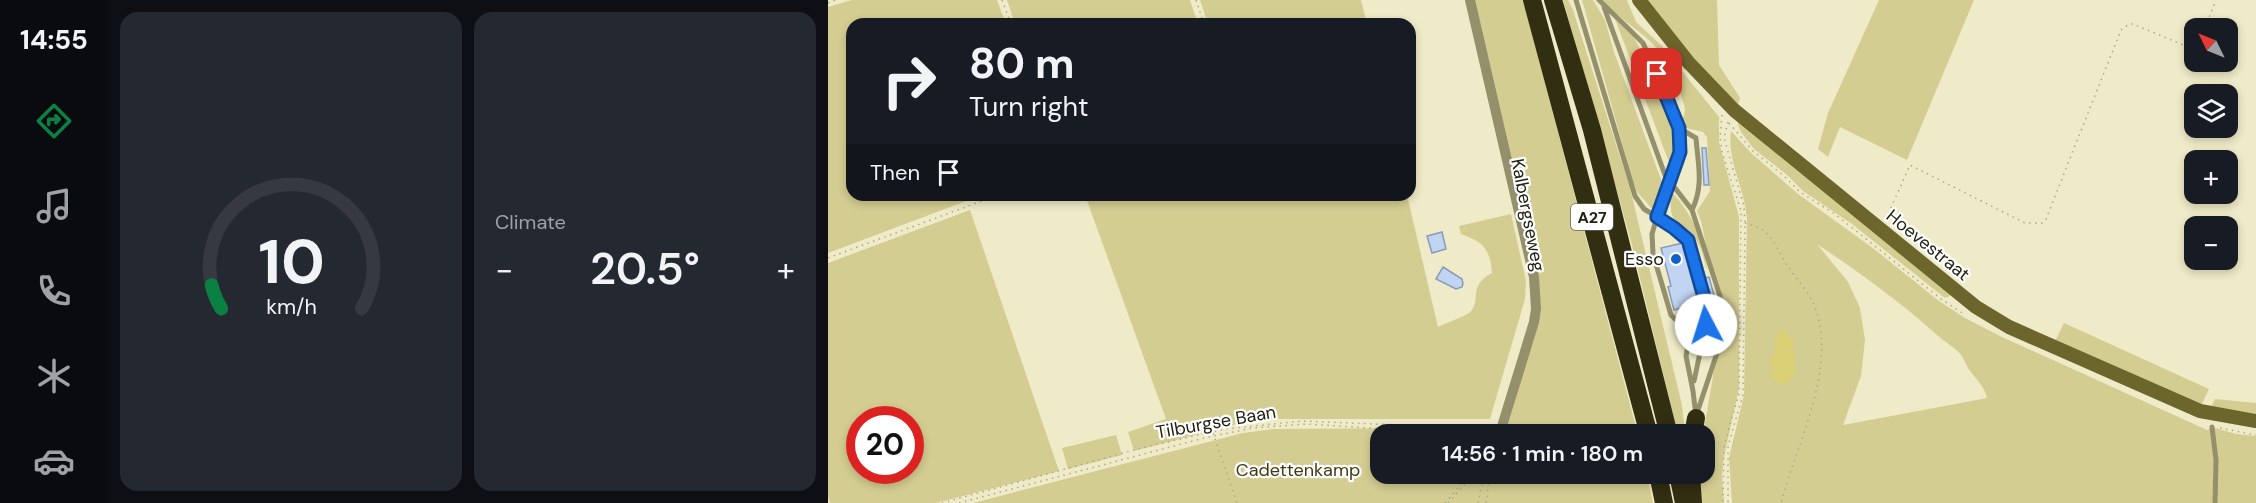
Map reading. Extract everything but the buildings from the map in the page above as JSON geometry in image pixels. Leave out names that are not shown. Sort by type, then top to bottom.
[{"type":"highway","name":"A27","points":[[1532,0],[1625,338],[1646,424]]},
{"type":"highway","name":"A27","points":[[1553,0],[1592,130],[1666,424]]},
{"type":"highway","points":[[1660,484],[1664,503]]},
{"type":"highway","points":[[1679,484],[1684,503]]},
{"type":"highway","points":[[1692,484],[1692,503]]},
{"type":"street","name":"Kalbergseweg","points":[[1470,0],[1534,277],[1536,309],[1534,322],[1503,424]]},
{"type":"street","name":"Hoevestraat","points":[[1639,0],[1728,112],[1976,307],[2009,327],[2200,411],[2256,421]]},
{"type":"lane","name":"A27","points":[[1576,0],[1635,196],[1644,209],[1688,240],[1707,308],[1706,325],[1694,374],[1695,424]]},
{"type":"lane","name":"A27","points":[[1601,3],[1642,43],[1664,89],[1679,128],[1680,152],[1652,234],[1653,254],[1671,315],[1690,334],[1686,356],[1693,391]]},
{"type":"lane","name":"A27","points":[[1601,3],[1665,175],[1692,210],[1720,296],[1723,335],[1696,424]]},
{"type":"lane","name":"A27","points":[[1679,128],[1696,138],[1699,194],[1692,210]]},
{"type":"lane","points":[[2211,427],[2216,460],[2215,503]]},
{"type":"path","points":[[828,3],[836,0]]},
{"type":"path","points":[[1002,0],[1009,18]]},
{"type":"path","points":[[1196,0],[1202,18]]},
{"type":"path","points":[[2209,18],[2216,0]]},
{"type":"path","points":[[1880,230],[1910,165],[2025,222],[2042,223],[2046,219],[2121,30],[2133,24],[2184,45]]},
{"type":"path","points":[[1728,112],[1724,138],[1744,206],[1743,395],[1728,446],[1726,478],[1728,503]]},
{"type":"path","points":[[1723,503],[1724,446],[1739,393],[1741,352],[1741,211],[1722,152],[1720,137],[1728,112]]},
{"type":"path","points":[[828,258],[982,201]]},
{"type":"path","points":[[1744,223],[1763,231],[1812,301],[1820,324],[1822,351],[1820,375],[1806,428],[1790,469],[1781,503]]},
{"type":"path","name":"Tilburgse Baan","points":[[942,503],[1141,448],[1212,432],[1302,421],[1373,424]]},
{"type":"path","name":"Tilburgse Baan","points":[[958,503],[1252,428],[1307,424],[1370,428]]},
{"type":"path","points":[[1212,432],[1237,503]]},
{"type":"path","points":[[1446,503],[1463,484]]},
{"type":"path","points":[[1478,503],[1482,484]]},
{"type":"path","points":[[1486,503],[1489,484]]},
{"type":"green space","points":[[852,0],[997,0],[1004,18],[846,18],[846,201],[966,201],[828,253],[828,7]]},
{"type":"green space","points":[[1007,0],[1190,0],[1196,18],[1013,18]]},
{"type":"green space","points":[[1200,0],[1361,0],[1366,18],[1206,18]]},
{"type":"green space","points":[[1474,0],[1523,0],[1635,424],[1508,424],[1538,322]]},
{"type":"green space","points":[[1563,0],[1568,0],[1573,10],[1630,188],[1682,405],[1684,424],[1675,424],[1632,245]]},
{"type":"green space","points":[[1582,0],[1593,0],[1605,20],[1614,52],[1663,185],[1655,212],[1637,192],[1633,182]]},
{"type":"green space","points":[[1603,0],[1627,0],[1636,22],[1661,45],[1719,117],[1719,142],[1739,217],[1739,388],[1724,457],[1722,475],[1724,503],[1701,503],[1700,484],[1715,484],[1715,424],[1705,424],[1724,311],[1721,290],[1709,257],[1697,211],[1710,191],[1707,137],[1703,132],[1682,127],[1685,109],[1677,84],[1662,55],[1652,43]]},
{"type":"green space","points":[[1645,0],[1717,0],[1719,65],[1740,98],[1737,109]]},
{"type":"green space","points":[[1879,0],[1974,0],[1907,160],[1840,127],[1828,157],[1818,149],[1828,113]]},
{"type":"green space","points":[[1615,19],[1635,39],[1662,95],[1679,144],[1674,162],[1670,165]]},
{"type":"green space","points":[[1738,121],[1954,294],[1945,298],[1852,224],[1803,191],[1786,174],[1754,149],[1741,132]]},
{"type":"green space","points":[[1731,131],[1751,153],[1798,194],[1874,249],[1939,301],[1965,318],[2207,430],[2212,427],[2236,434],[2256,436],[2256,503],[1732,503],[1729,458],[1744,395],[1747,219],[1730,142]],"holes":[[[1817,244],[1893,298],[1955,349],[1982,387],[1987,398],[1843,425],[1861,376],[1865,340],[1860,308],[1848,282]]]},
{"type":"green space","points":[[1671,191],[1685,208],[1696,228],[1706,259],[1707,270],[1697,242],[1673,217]]},
{"type":"green space","points":[[1087,201],[1408,201],[1438,327],[1469,313],[1475,304],[1479,283],[1492,273],[1489,257],[1484,247],[1461,234],[1459,226],[1511,214],[1526,281],[1525,299],[1490,419],[1272,419],[1241,423],[1134,451],[1128,432],[1166,419]]},
{"type":"green space","points":[[970,210],[1059,471],[936,503],[830,503],[828,496],[828,263]]},
{"type":"green space","points":[[2064,323],[2209,389],[2201,406],[2054,343]]},
{"type":"green space","points":[[2215,399],[2256,403],[2256,414],[2210,409]]},
{"type":"green space","name":"Cadettenkamp","points":[[1370,428],[1370,484],[1649,484],[1653,503],[973,503],[1243,433],[1273,429]]},
{"type":"green space","points":[[1116,435],[1122,455],[1068,469],[1062,448]]},
{"type":"shaded area","points":[[1786,328],[1787,334],[1793,341],[1795,375],[1784,385],[1771,377],[1773,368],[1770,362],[1775,350],[1775,336]]},
{"type":"place","name":"Esso","points":[[1676,259]]},
{"type":"route","points":[[1657,74],[1679,128],[1680,152],[1657,217],[1688,240],[1707,308],[1706,325]]}]
